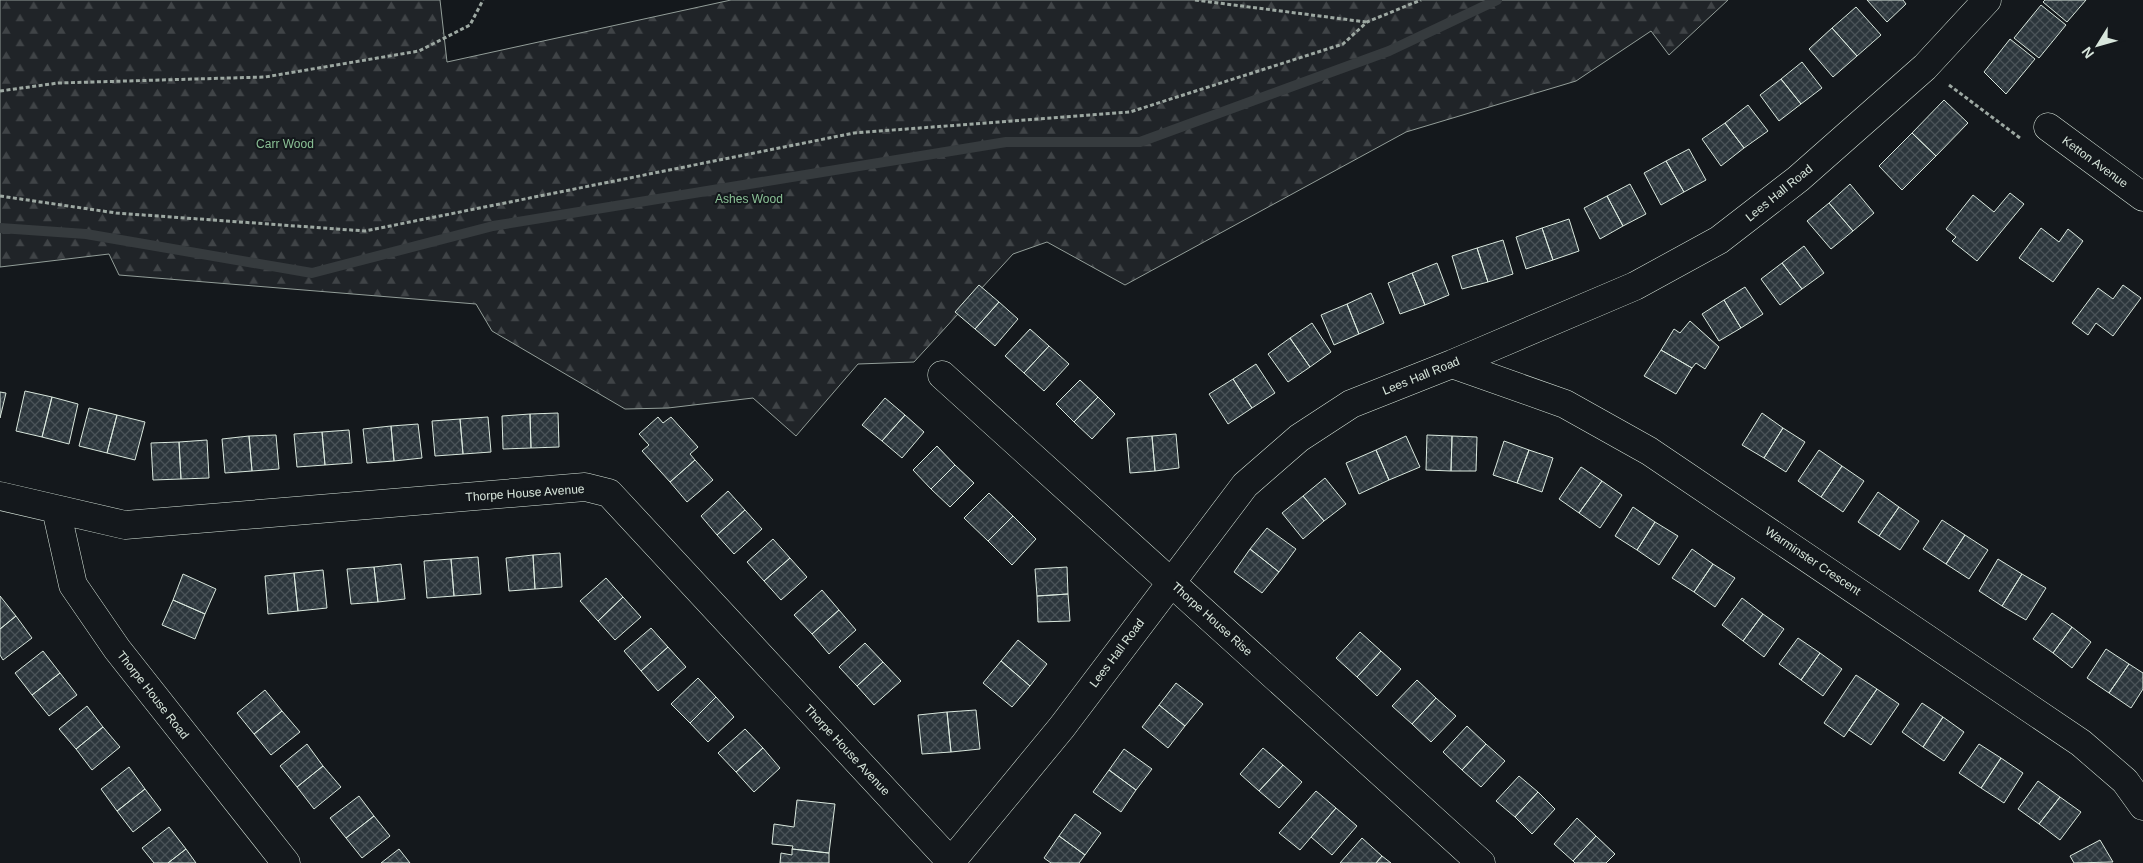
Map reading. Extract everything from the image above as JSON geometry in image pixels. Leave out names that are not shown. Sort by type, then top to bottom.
[{"type":"street","name":"Lees Hall Road","points":[[951,863],[1062,727],[1170,582],[1246,486],[1299,438],[1351,404],[1452,364],[1635,286],[1719,240],[1798,179],[1925,67],[1987,0]]},
{"type":"street","name":"Ketton Avenue","points":[[2048,127],[2143,197]]},
{"type":"street","name":"Warminster Crescent","points":[[1452,364],[1565,404],[1649,451],[2081,743],[2125,781],[2143,806]]},
{"type":"street","name":"Thorpe House Rise","points":[[942,375],[1481,863]]},
{"type":"street","name":"Thorpe House Avenue","points":[[0,496],[125,525],[585,487],[609,493],[951,863]]},
{"type":"street","name":"Thorpe House Road","points":[[56,509],[73,585],[117,649],[286,863]]},
{"type":"path","points":[[0,92],[58,83],[265,77],[418,51],[470,25],[483,0]]},
{"type":"path","points":[[1195,0],[1367,22]]},
{"type":"path","points":[[0,196],[116,213],[365,231],[854,133],[1130,112],[1343,44],[1367,22],[1421,0]]},
{"type":"path","points":[[1925,67],[2020,138],[2048,127]]},
{"type":"green space","name":"Ashes Wood","points":[[0,0],[440,0],[447,62],[731,0],[1728,0],[1669,55],[1651,31],[1576,81],[1406,132],[1125,285],[1047,242],[1013,254],[914,362],[858,364],[796,436],[753,398],[668,408],[625,409],[492,331],[476,304],[119,275],[109,254],[0,267]]},
{"type":"building","points":[[1867,0],[1903,0],[1906,4],[1887,22]]},
{"type":"building","points":[[2045,0],[2086,0],[2067,22],[2043,2]]},
{"type":"building","points":[[2041,5],[2066,25],[2039,58],[2014,38]]},
{"type":"building","points":[[1856,7],[1881,35],[1857,56],[1832,28]]},
{"type":"building","points":[[1832,28],[1857,56],[1833,77],[1809,49]]},
{"type":"building","points":[[2010,39],[2035,59],[2006,94],[1984,72]]},
{"type":"building","points":[[1802,62],[1822,88],[1801,104],[1781,79]]},
{"type":"building","points":[[1781,79],[1801,104],[1779,121],[1760,95]]},
{"type":"building","points":[[1944,100],[1968,123],[1936,156],[1912,133]]},
{"type":"building","points":[[1748,105],[1768,131],[1744,148],[1725,123]]},
{"type":"building","points":[[1725,123],[1744,148],[1721,166],[1702,139]]},
{"type":"building","points":[[1912,133],[1936,156],[1902,190],[1879,166]]},
{"type":"building","points":[[1689,149],[1706,180],[1684,192],[1666,161]]},
{"type":"building","points":[[1666,161],[1684,192],[1661,205],[1644,173]]},
{"type":"building","points":[[1630,184],[1646,214],[1623,226],[1607,196]]},
{"type":"building","points":[[1850,184],[1874,213],[1853,231],[1829,203]]},
{"type":"building","points":[[2010,193],[2024,204],[1977,261],[1952,241],[1956,237],[1946,229],[1973,195],[1994,212]]},
{"type":"building","points":[[1607,196],[1623,226],[1600,239],[1584,208]]},
{"type":"building","points":[[1829,203],[1853,231],[1831,249],[1807,221]]},
{"type":"building","points":[[1569,219],[1579,251],[1553,260],[1542,228]]},
{"type":"building","points":[[1542,228],[1553,260],[1526,269],[1516,237]]},
{"type":"building","points":[[2041,228],[2059,242],[2068,229],[2083,241],[2053,282],[2019,258]]},
{"type":"building","points":[[1503,240],[1513,274],[1488,282],[1477,248]]},
{"type":"building","points":[[1804,246],[1824,273],[1802,289],[1782,263]]},
{"type":"building","points":[[1477,248],[1488,282],[1462,289],[1452,256]]},
{"type":"building","points":[[1437,263],[1449,295],[1425,305],[1412,273]]},
{"type":"building","points":[[1782,263],[1802,289],[1780,305],[1761,279]]},
{"type":"building","points":[[1412,273],[1425,305],[1400,314],[1388,283]]},
{"type":"building","points":[[979,285],[999,302],[975,329],[955,312]]},
{"type":"building","points":[[2123,285],[2141,298],[2113,336],[2096,323],[2088,335],[2072,323],[2098,288],[2113,299]]},
{"type":"building","points":[[1745,287],[1763,314],[1741,328],[1724,300]]},
{"type":"building","points":[[1371,293],[1384,323],[1359,334],[1347,304]]},
{"type":"building","points":[[1724,300],[1741,328],[1719,341],[1702,314]]},
{"type":"building","points":[[999,302],[1018,319],[995,346],[975,329]]},
{"type":"building","points":[[1347,304],[1359,334],[1334,345],[1321,315]]},
{"type":"building","points":[[1690,321],[1719,347],[1705,369],[1696,363],[1692,368],[1661,350],[1674,329],[1680,333]]},
{"type":"building","points":[[1312,323],[1331,352],[1310,367],[1290,338]]},
{"type":"building","points":[[1030,329],[1049,346],[1024,373],[1005,356]]},
{"type":"building","points":[[1290,338],[1310,367],[1288,382],[1268,354]]},
{"type":"building","points":[[1049,346],[1069,364],[1044,391],[1024,373]]},
{"type":"building","points":[[1661,350],[1692,368],[1676,394],[1644,376]]},
{"type":"building","points":[[1256,364],[1275,393],[1252,408],[1233,379]]},
{"type":"building","points":[[1233,379],[1252,408],[1228,424],[1209,394]]},
{"type":"building","points":[[1080,380],[1098,397],[1074,422],[1056,404]]},
{"type":"building","points":[[25,391],[52,397],[42,437],[16,431]]},
{"type":"building","points":[[0,392],[6,393],[0,418]]},
{"type":"building","points":[[52,397],[78,404],[69,444],[42,437]]},
{"type":"building","points":[[1098,397],[1115,414],[1092,439],[1074,422]]},
{"type":"building","points":[[885,398],[905,415],[882,441],[862,425]]},
{"type":"building","points":[[89,408],[117,415],[107,453],[79,446]]},
{"type":"building","points":[[558,413],[559,447],[531,448],[530,414]]},
{"type":"building","points":[[1762,413],[1783,428],[1764,458],[1742,445]]},
{"type":"building","points":[[530,414],[531,448],[503,449],[502,416]]},
{"type":"building","points":[[117,415],[145,422],[135,460],[107,453]]},
{"type":"building","points":[[905,415],[924,432],[902,458],[882,441]]},
{"type":"building","points":[[488,417],[491,452],[463,454],[460,419]]},
{"type":"building","points":[[658,417],[663,423],[671,417],[698,447],[690,454],[695,460],[670,482],[642,451],[649,445],[639,434]]},
{"type":"building","points":[[460,419],[463,454],[435,456],[432,421]]},
{"type":"building","points":[[418,424],[422,458],[394,461],[391,426]]},
{"type":"building","points":[[391,426],[394,461],[367,463],[363,429]]},
{"type":"building","points":[[1783,428],[1805,442],[1786,472],[1764,458]]},
{"type":"building","points":[[349,430],[352,463],[325,465],[322,432]]},
{"type":"building","points":[[322,432],[325,465],[297,467],[294,434]]},
{"type":"building","points":[[1176,434],[1179,468],[1155,471],[1152,436]]},
{"type":"building","points":[[276,435],[279,469],[252,471],[249,436]]},
{"type":"building","points":[[1427,435],[1452,436],[1451,471],[1426,470]]},
{"type":"building","points":[[249,436],[252,471],[225,473],[222,439]]},
{"type":"building","points":[[1152,436],[1155,471],[1130,473],[1127,438]]},
{"type":"building","points":[[1406,436],[1420,467],[1389,480],[1376,450]]},
{"type":"building","points":[[1452,436],[1477,437],[1476,471],[1451,471]]},
{"type":"building","points":[[207,440],[209,478],[181,479],[179,442]]},
{"type":"building","points":[[1504,441],[1529,450],[1517,483],[1493,475]]},
{"type":"building","points":[[179,442],[181,479],[153,480],[151,443]]},
{"type":"building","points":[[937,446],[955,465],[931,489],[913,470]]},
{"type":"building","points":[[1376,450],[1389,480],[1359,494],[1346,463]]},
{"type":"building","points":[[1529,450],[1553,458],[1542,492],[1517,483]]},
{"type":"building","points":[[1819,450],[1842,466],[1821,497],[1798,481]]},
{"type":"building","points":[[695,460],[713,480],[687,502],[670,482]]},
{"type":"building","points":[[955,465],[974,483],[950,507],[931,489]]},
{"type":"building","points":[[1842,466],[1864,481],[1843,512],[1821,497]]},
{"type":"building","points":[[1581,467],[1602,481],[1579,513],[1559,499]]},
{"type":"building","points":[[1325,478],[1346,504],[1324,521],[1303,496]]},
{"type":"building","points":[[1602,481],[1622,495],[1600,528],[1579,513]]},
{"type":"building","points":[[728,491],[745,510],[717,535],[701,516]]},
{"type":"building","points":[[1878,492],[1899,507],[1879,536],[1858,522]]},
{"type":"building","points":[[989,493],[1013,516],[988,541],[964,518]]},
{"type":"building","points":[[1303,496],[1324,521],[1303,539],[1282,513]]},
{"type":"building","points":[[1633,507],[1655,522],[1637,550],[1615,536]]},
{"type":"building","points":[[1899,507],[1919,521],[1900,550],[1879,536]]},
{"type":"building","points":[[745,510],[762,529],[734,554],[717,535]]},
{"type":"building","points":[[1013,516],[1036,539],[1012,565],[988,541]]},
{"type":"building","points":[[1942,520],[1965,535],[1946,564],[1923,549]]},
{"type":"building","points":[[1655,522],[1678,536],[1659,565],[1637,550]]},
{"type":"building","points":[[1267,528],[1296,549],[1279,572],[1250,549]]},
{"type":"building","points":[[1965,535],[1988,550],[1969,579],[1946,564]]},
{"type":"building","points":[[773,539],[790,558],[764,581],[747,562]]},
{"type":"building","points":[[1250,549],[1279,572],[1262,593],[1234,572]]},
{"type":"building","points":[[1692,549],[1713,564],[1694,592],[1672,578]]},
{"type":"building","points":[[560,553],[562,587],[535,589],[533,555]]},
{"type":"building","points":[[533,555],[535,589],[509,591],[506,558]]},
{"type":"building","points":[[478,557],[481,594],[454,596],[451,559]]},
{"type":"building","points":[[790,558],[807,577],[781,600],[764,581]]},
{"type":"building","points":[[451,559],[454,596],[427,598],[424,561]]},
{"type":"building","points":[[1998,559],[2022,574],[2002,606],[1979,591]]},
{"type":"building","points":[[401,564],[405,599],[378,602],[374,567]]},
{"type":"building","points":[[1713,564],[1735,578],[1715,607],[1694,592]]},
{"type":"building","points":[[374,567],[378,602],[351,604],[347,569]]},
{"type":"building","points":[[1067,567],[1068,594],[1037,596],[1035,569]]},
{"type":"building","points":[[323,570],[327,608],[298,611],[294,573]]},
{"type":"building","points":[[294,573],[298,611],[268,614],[265,576]]},
{"type":"building","points":[[183,574],[216,589],[205,614],[173,600]]},
{"type":"building","points":[[2022,574],[2046,588],[2026,620],[2002,606]]},
{"type":"building","points":[[606,578],[623,597],[598,621],[580,601]]},
{"type":"building","points":[[822,590],[839,610],[812,634],[794,615]]},
{"type":"building","points":[[1068,594],[1070,621],[1038,622],[1037,596]]},
{"type":"building","points":[[0,596],[16,616],[0,629]]},
{"type":"building","points":[[623,597],[641,617],[615,640],[598,621]]},
{"type":"building","points":[[1742,598],[1763,614],[1743,641],[1722,625]]},
{"type":"building","points":[[173,600],[205,614],[195,639],[162,625]]},
{"type":"building","points":[[839,610],[856,630],[829,654],[812,634]]},
{"type":"building","points":[[2052,613],[2072,627],[2053,653],[2033,639]]},
{"type":"building","points":[[1763,614],[1784,629],[1764,657],[1743,641]]},
{"type":"building","points":[[16,616],[32,638],[3,660],[0,655],[0,629]]},
{"type":"building","points":[[2072,627],[2091,642],[2072,668],[2053,653]]},
{"type":"building","points":[[651,628],[668,647],[641,671],[624,651]]},
{"type":"building","points":[[1360,632],[1381,651],[1357,677],[1336,658]]},
{"type":"building","points":[[1798,638],[1820,653],[1801,680],[1779,664]]},
{"type":"building","points":[[1018,640],[1047,664],[1030,686],[1001,661]]},
{"type":"building","points":[[865,643],[883,662],[857,686],[839,667]]},
{"type":"building","points":[[668,647],[686,667],[658,691],[641,671]]},
{"type":"building","points":[[2106,649],[2129,664],[2109,693],[2087,678]]},
{"type":"building","points":[[43,651],[60,673],[32,695],[15,673]]},
{"type":"building","points":[[1381,651],[1401,669],[1377,696],[1357,677]]},
{"type":"building","points":[[1820,653],[1842,669],[1823,696],[1801,680]]},
{"type":"building","points":[[1001,661],[1030,686],[1012,707],[983,683]]},
{"type":"building","points":[[883,662],[901,681],[874,705],[857,686]]},
{"type":"building","points":[[2129,664],[2143,673],[2143,689],[2131,708],[2109,693]]},
{"type":"building","points":[[60,673],[77,695],[49,716],[32,695]]},
{"type":"building","points":[[1856,675],[1877,689],[1844,737],[1824,723]]},
{"type":"building","points":[[698,678],[716,697],[690,723],[671,704]]},
{"type":"building","points":[[1417,680],[1436,698],[1412,724],[1392,706]]},
{"type":"building","points":[[1176,683],[1203,704],[1185,726],[1159,705]]},
{"type":"building","points":[[1877,689],[1899,704],[1871,745],[1849,730]]},
{"type":"building","points":[[265,690],[282,711],[254,734],[237,713]]},
{"type":"building","points":[[716,697],[734,717],[708,742],[690,723]]},
{"type":"building","points":[[1436,698],[1456,716],[1431,742],[1412,724]]},
{"type":"building","points":[[1922,703],[1943,717],[1923,747],[1902,732]]},
{"type":"building","points":[[1159,705],[1185,726],[1168,748],[1142,727]]},
{"type":"building","points":[[87,706],[103,727],[76,749],[59,729]]},
{"type":"building","points":[[976,710],[980,749],[951,752],[947,712]]},
{"type":"building","points":[[282,711],[300,732],[271,755],[254,734]]},
{"type":"building","points":[[947,712],[951,752],[922,754],[918,715]]},
{"type":"building","points":[[1943,717],[1964,732],[1944,761],[1923,747]]},
{"type":"building","points":[[1467,726],[1486,744],[1462,770],[1443,752]]},
{"type":"building","points":[[103,727],[120,747],[92,770],[76,749]]},
{"type":"building","points":[[745,729],[763,748],[736,772],[718,753]]},
{"type":"building","points":[[307,744],[323,766],[297,787],[280,766]]},
{"type":"building","points":[[1486,744],[1505,761],[1481,787],[1462,770]]},
{"type":"building","points":[[1979,744],[2001,758],[1981,788],[1959,773]]},
{"type":"building","points":[[763,748],[780,768],[754,792],[736,772]]},
{"type":"building","points":[[1263,748],[1283,765],[1259,791],[1240,774]]},
{"type":"building","points":[[1124,749],[1152,769],[1136,790],[1109,770]]},
{"type":"building","points":[[2001,758],[2023,773],[2004,803],[1981,788]]},
{"type":"building","points":[[1283,765],[1302,782],[1279,808],[1259,791]]},
{"type":"building","points":[[323,766],[341,787],[314,809],[297,787]]},
{"type":"building","points":[[129,767],[145,789],[117,811],[101,789]]},
{"type":"building","points":[[1109,770],[1136,790],[1121,812],[1093,792]]},
{"type":"building","points":[[1519,776],[1538,792],[1515,817],[1496,801]]},
{"type":"building","points":[[2038,781],[2060,797],[2039,824],[2018,809]]},
{"type":"building","points":[[145,789],[161,810],[133,832],[117,811]]},
{"type":"building","points":[[1316,791],[1336,808],[1300,850],[1279,833]]},
{"type":"building","points":[[1538,792],[1555,809],[1532,834],[1515,817]]},
{"type":"building","points":[[359,796],[374,816],[346,838],[330,818]]},
{"type":"building","points":[[2060,797],[2081,812],[2060,840],[2039,824]]},
{"type":"building","points":[[797,800],[835,804],[829,853],[792,849],[793,846],[772,844],[774,824],[794,827]]},
{"type":"building","points":[[1336,808],[1357,826],[1332,855],[1311,837]]},
{"type":"building","points":[[1075,814],[1101,833],[1085,855],[1059,836]]},
{"type":"building","points":[[374,816],[390,836],[362,858],[346,838]]},
{"type":"building","points":[[1577,818],[1596,836],[1573,861],[1554,844]]},
{"type":"building","points":[[169,827],[186,849],[168,863],[154,863],[142,848]]},
{"type":"building","points":[[1059,836],[1085,855],[1079,863],[1051,863],[1044,858]]},
{"type":"building","points":[[1596,836],[1615,854],[1606,863],[1575,863],[1573,861]]},
{"type":"building","points":[[1362,838],[1382,856],[1376,863],[1340,863]]},
{"type":"building","points":[[2100,840],[2113,862],[2074,863],[2070,856]]},
{"type":"building","points":[[186,849],[196,863],[168,863]]},
{"type":"building","points":[[399,849],[410,863],[381,863]]},
{"type":"building","points":[[792,849],[829,853],[829,863],[780,863],[781,853],[792,855]]},
{"type":"building","points":[[1382,856],[1391,863],[1376,863]]},
{"type":"waterway","points":[[0,228],[86,234],[312,273],[493,226],[1006,142],[1140,142],[1389,51],[1497,0]]},
{"type":"park label","name":"Carr Wood","points":[[285,144]]}]
